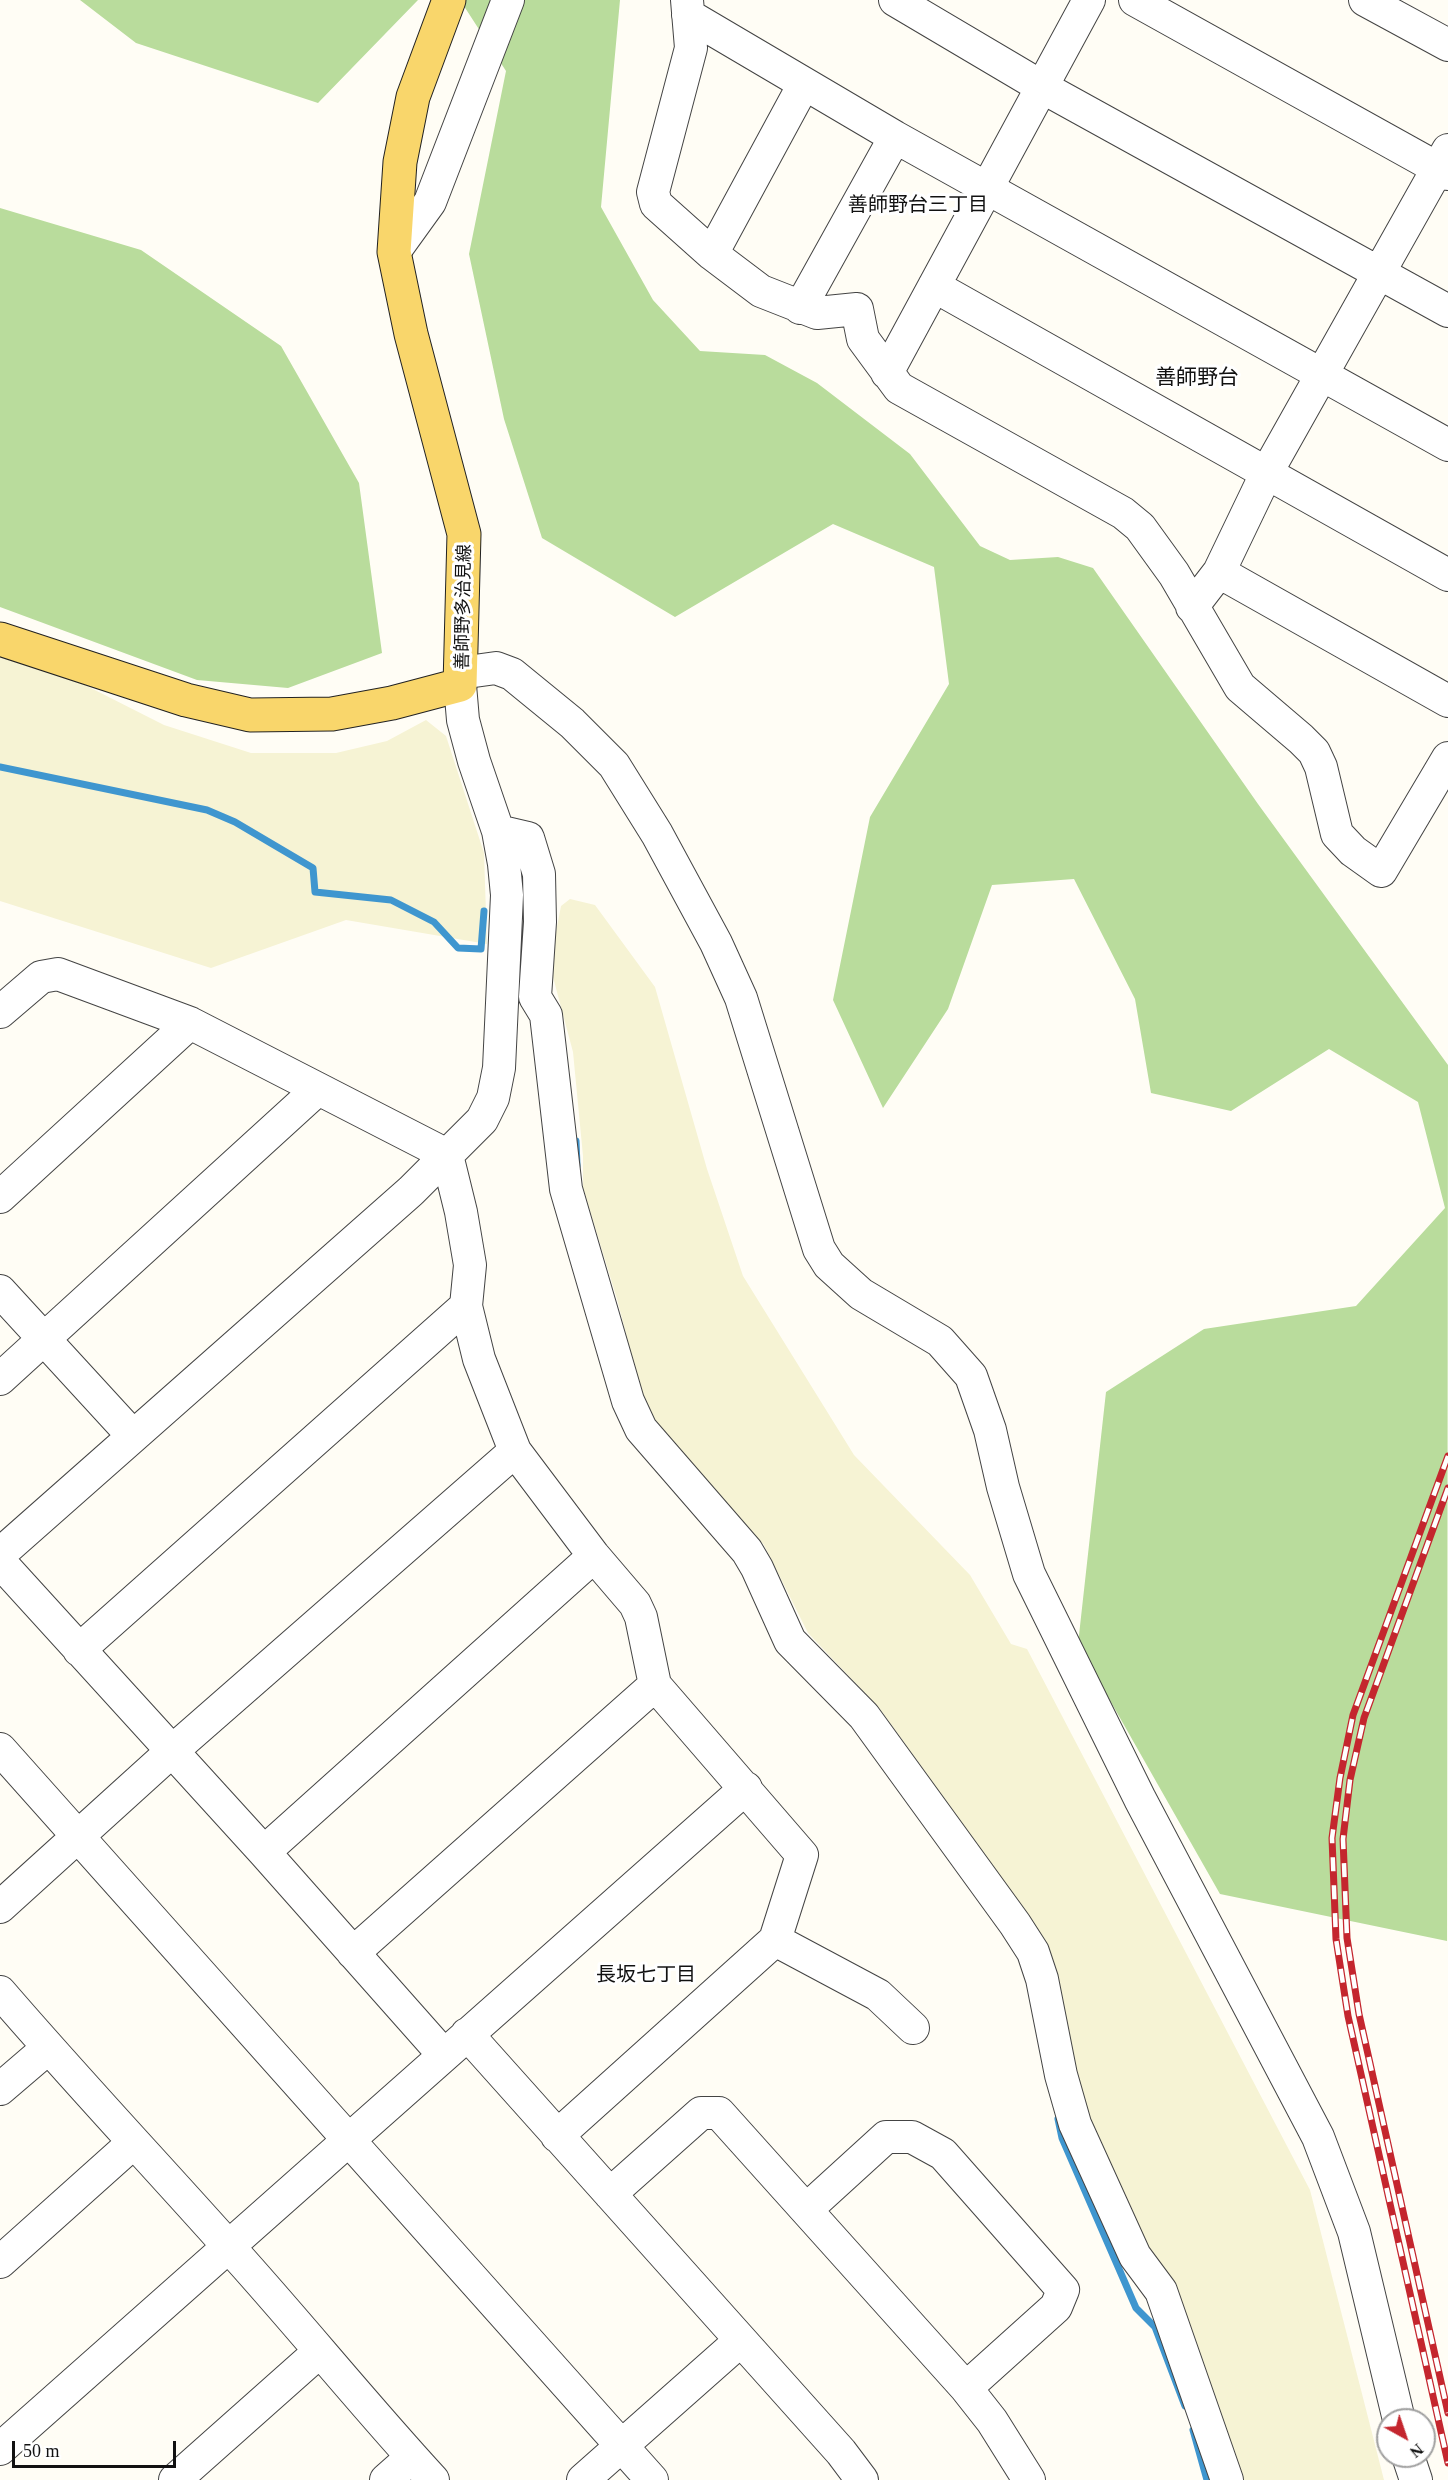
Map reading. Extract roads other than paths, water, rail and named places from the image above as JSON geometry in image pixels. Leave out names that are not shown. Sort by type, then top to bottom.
[{"type":"main road","name":"善師野多治見線","points":[[0,639],[186,700],[250,715],[332,714],[392,703],[460,679],[464,534],[411,334],[394,252],[400,162],[413,97],[449,0]]},
{"type":"street","points":[[394,252],[430,202],[508,0]]},
{"type":"street","points":[[887,373],[1089,0]]},
{"type":"street","points":[[1135,0],[1444,164],[1379,272],[1267,472],[1219,572],[1192,607]]},
{"type":"street","points":[[902,2],[1042,87],[1448,311]]},
{"type":"street","points":[[1372,2],[1448,45]]},
{"type":"street","points":[[687,8],[804,84],[895,137],[1448,445]]},
{"type":"street","points":[[687,8],[691,48],[653,192],[656,204],[712,254],[761,291],[817,313],[857,309],[863,339],[899,388],[1124,513],[1140,527],[1174,574],[1240,687],[1314,752],[1321,767],[1337,834],[1353,851],[1381,871],[1448,758]]},
{"type":"street","points":[[712,254],[804,84]]},
{"type":"street","points":[[800,308],[895,137]]},
{"type":"street","points":[[934,286],[1448,574]]},
{"type":"street","points":[[1219,572],[1448,701]]},
{"type":"street","points":[[0,1554],[411,1191],[482,1120],[493,1098],[499,1068],[507,895],[498,831],[474,761],[463,720],[460,679],[496,668],[512,674],[572,723],[614,765],[657,834],[716,943],[741,998],[819,1249],[829,1265],[861,1294],[940,1341],[971,1376],[990,1430],[1003,1487],[1029,1574],[1140,1798],[1318,2137],[1354,2232],[1396,2408]]},
{"type":"street","points":[[498,831],[528,838],[538,874],[540,922],[535,997],[546,1015],[566,1189],[628,1401],[642,1429],[747,1551],[790,1641],[864,1716],[1033,1952],[1042,1979],[1061,2075],[1075,2124],[1135,2256],[1161,2291],[1227,2480]]},
{"type":"street","points":[[4,1004],[41,977],[58,974],[190,1023],[447,1155],[461,1212],[470,1265],[466,1306],[479,1359],[515,1451],[594,1556],[635,1604],[641,1617],[655,1685],[802,1855],[775,1940],[557,2136]]},
{"type":"street","points":[[0,1197],[190,1023]]},
{"type":"street","points":[[0,1379],[318,1089]]},
{"type":"street","points":[[0,1291],[133,1436]]},
{"type":"street","points":[[79,1650],[466,1306]]},
{"type":"street","points":[[0,1906],[171,1752],[515,1451]]},
{"type":"street","points":[[264,1852],[594,1556]]},
{"type":"street","points":[[0,1562],[264,1852],[443,2054]]},
{"type":"street","points":[[353,1953],[655,1685]]},
{"type":"street","points":[[0,1749],[651,2480]]},
{"type":"street","points":[[0,2449],[230,2247],[347,2139],[746,1788]]},
{"type":"street","points":[[775,1940],[878,1995],[913,2028]]},
{"type":"street","points":[[0,1992],[132,2143],[230,2247],[319,2352],[433,2480]]},
{"type":"street","points":[[467,2034],[841,2452],[862,2480]]},
{"type":"street","points":[[0,2089],[48,2048]]},
{"type":"street","points":[[610,2194],[701,2114],[719,2113],[966,2388],[992,2421],[1029,2480]]},
{"type":"street","points":[[807,2209],[886,2137],[912,2138],[943,2154],[1063,2290],[1056,2307],[966,2388]]},
{"type":"street","points":[[0,2262],[132,2143]]},
{"type":"street","points":[[583,2480],[740,2341]]},
{"type":"street","points":[[175,2480],[319,2352]]},
{"type":"street","points":[[386,2480],[412,2457]]},
{"type":"waterway","points":[[0,767],[207,810],[235,822],[313,868],[315,892],[391,900],[434,922],[458,948],[481,949],[484,911]]},
{"type":"waterway","points":[[576,1141],[577,1166]]},
{"type":"waterway","points":[[1058,2119],[1062,2138],[1136,2308],[1155,2327],[1185,2406]]},
{"type":"waterway","points":[[1193,2430],[1207,2480]]},
{"type":"railway","points":[[1448,1456],[1353,1715],[1340,1778],[1332,1838],[1336,1939],[1348,2016],[1448,2463]]},
{"type":"railway","points":[[1448,1488],[1364,1718],[1350,1780],[1343,1839],[1347,1938],[1359,2014],[1448,2413]]},
{"type":"district","name":"善師野台三丁目","points":[[918,203]]},
{"type":"district","name":"善師野台","points":[[1197,376]]},
{"type":"district","name":"長坂七丁目","points":[[646,1973]]}]
